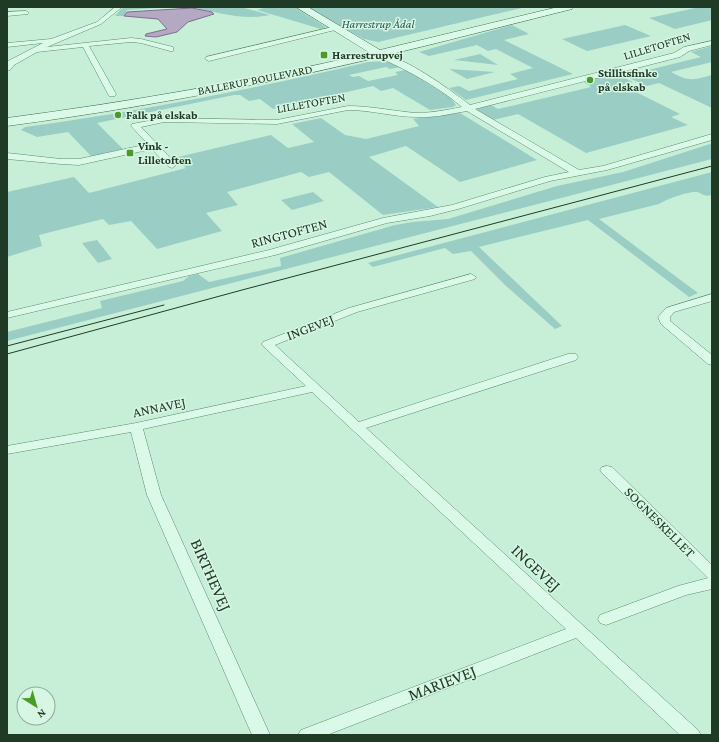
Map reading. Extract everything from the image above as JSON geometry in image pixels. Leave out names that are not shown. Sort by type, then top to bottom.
[{"type":"street","points":[[8,65],[54,40],[85,29],[119,7]]},
{"type":"street","points":[[301,7],[446,90],[468,108],[577,173]]},
{"type":"street","name":"BALLERUP BOULEVARD","points":[[7,118],[169,93],[378,51],[548,7]]},
{"type":"street","name":"BALLERUP BOULEVARD","points":[[7,122],[117,107],[172,97],[569,7]]},
{"type":"street","points":[[7,14],[26,13]]},
{"type":"street","points":[[209,59],[337,28]]},
{"type":"street","points":[[7,45],[54,40]]},
{"type":"street","points":[[35,50],[131,40],[141,40],[170,49]]},
{"type":"street","name":"LILLETOFTEN","points":[[172,165],[152,146],[135,126],[164,120],[276,122],[298,119],[348,108],[419,115],[468,108],[677,55],[687,49],[712,43]]},
{"type":"street","points":[[85,45],[112,94]]},
{"type":"street","name":"RINGTOFTEN","points":[[7,315],[271,253],[386,220],[430,213],[548,179],[604,168],[712,137]]},
{"type":"street","points":[[7,156],[33,157],[68,163],[79,162],[152,146]]},
{"type":"street","name":"INGEVEJ","points":[[471,277],[353,310],[267,344],[577,631],[692,735]]},
{"type":"street","points":[[712,297],[670,310],[664,317],[665,322],[712,361]]},
{"type":"street","points":[[356,427],[572,357]]},
{"type":"street","name":"ANNAVEJ","points":[[7,450],[136,428],[316,388]]},
{"type":"street","name":"BIRTHEVEJ","points":[[136,428],[154,495],[261,735]]},
{"type":"street","name":"SOGNESKELLET","points":[[607,470],[712,574]]},
{"type":"street","points":[[606,619],[683,590],[712,582]]},
{"type":"street","name":"MARIEVEJ","points":[[307,735],[577,631]]},
{"type":"green space","points":[[123,7],[170,7],[127,10],[124,16],[115,16]]},
{"type":"green space","points":[[190,7],[241,7],[270,15],[260,17],[240,16]]},
{"type":"green space","points":[[267,7],[294,7],[326,27],[321,29],[257,10]]},
{"type":"green space","name":"Harrestrup Ådal","points":[[305,7],[526,7],[378,42],[364,39]]},
{"type":"green space","points":[[700,7],[712,7],[712,20],[675,29],[649,18]]},
{"type":"green space","points":[[512,25],[529,34],[504,40],[573,74],[466,100],[449,88],[459,86],[469,91],[518,79],[510,74],[533,68],[496,49],[488,51],[477,45],[429,56],[419,52]]},
{"type":"green space","points":[[625,25],[651,36],[587,51],[562,39]]},
{"type":"green space","points":[[712,46],[712,62],[671,72],[687,79],[712,75],[712,108],[659,83],[647,86],[624,76],[701,57],[691,52]]},
{"type":"green space","points":[[480,54],[498,65],[454,60]]},
{"type":"green space","points":[[385,61],[401,67],[390,69],[386,67],[349,75],[353,77],[359,76],[368,81],[398,75],[395,72],[406,70],[449,96],[456,105],[453,107],[430,110],[393,88],[381,91],[373,86],[273,109],[260,99],[249,101],[240,95],[234,95],[97,123],[123,149],[91,156],[68,132],[37,137],[21,130],[25,127],[154,107],[368,62]]},
{"type":"green space","points":[[449,69],[495,72],[467,79]]},
{"type":"green space","points":[[616,74],[633,82],[622,85],[680,114],[671,117],[688,125],[586,153],[518,114],[493,120],[476,109],[491,105],[498,109],[591,87],[584,82]]},
{"type":"green space","points":[[460,113],[537,160],[460,182],[406,146],[369,157],[438,207],[383,215],[329,172],[309,177],[301,172],[227,192],[238,205],[206,213],[222,231],[157,249],[131,221],[109,225],[103,219],[39,235],[42,246],[7,257],[7,192],[74,177],[89,193],[186,168],[174,158],[271,135],[288,148],[314,142],[292,124],[321,118],[345,135],[366,139],[419,126],[413,119]]},
{"type":"green space","points":[[710,144],[712,145],[712,159],[7,341],[7,332],[102,308],[100,301],[183,281],[189,276],[198,274],[209,282],[281,266],[280,258],[395,225],[448,219],[557,186],[623,172]]},
{"type":"green space","points":[[712,172],[712,195],[709,196],[697,192],[683,194],[659,204],[599,219],[698,293],[689,297],[588,220],[479,247],[562,326],[555,329],[505,285],[471,251],[453,254],[445,248],[373,267],[368,263]]},
{"type":"green space","points":[[313,192],[324,201],[292,210],[281,200]]},
{"type":"green space","points":[[97,240],[112,259],[98,263],[82,243]]},
{"type":"shaded area","points":[[192,8],[212,12],[214,14],[188,22],[177,32],[156,37],[145,36],[146,34],[167,29],[158,19],[124,16],[127,12]]},
{"type":"tram line","points":[[7,354],[242,290],[712,166]]},
{"type":"tram line","points":[[7,346],[164,305]]},
{"type":"place","name":"Harrestrupvej","points":[[324,55]]},
{"type":"place","name":"Stillitsfinke på elskab","points":[[590,80]]},
{"type":"place","name":"Falk på elskab","points":[[118,115]]},
{"type":"place","name":"Vink - Lilletoften","points":[[130,153]]}]
